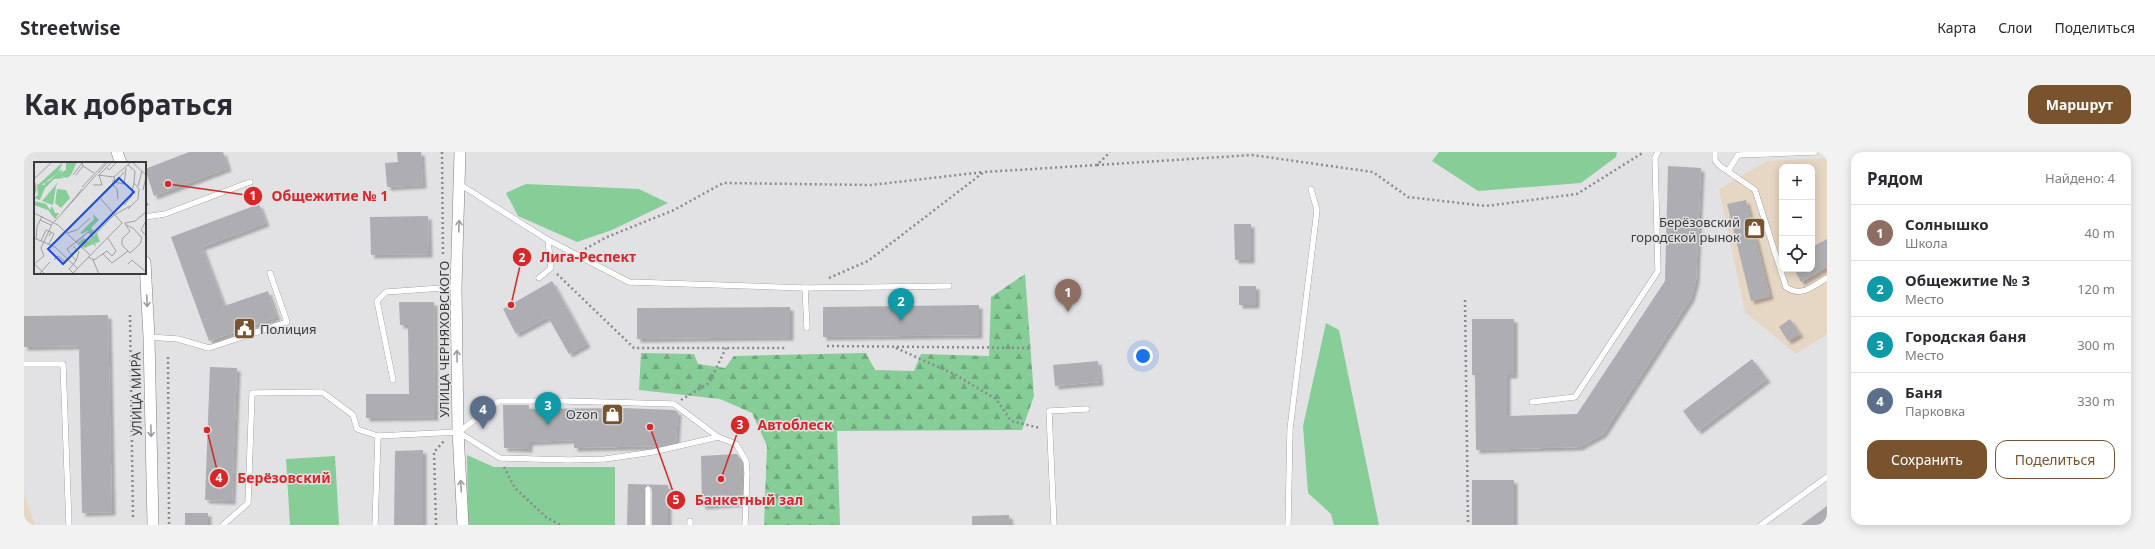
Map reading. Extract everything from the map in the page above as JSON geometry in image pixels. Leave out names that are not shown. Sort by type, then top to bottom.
[{"type":"street","points":[[117,152],[121,162]]},
{"type":"street","name":"УЛИЦА ЧЕРНЯХОВСКОГО","points":[[460,152],[461,185],[456,287],[458,432],[463,525]]},
{"type":"street","name":"УЛИЦА МИРА","points":[[146,274],[149,337],[152,525]]},
{"type":"lane","points":[[1532,402],[1575,397],[1658,271],[1655,158],[1658,152]]},
{"type":"lane","points":[[1715,152],[1715,160],[1755,190],[1786,287],[1794,292],[1803,292],[1827,278]]},
{"type":"lane","points":[[1728,171],[1738,155],[1816,152]]},
{"type":"lane","points":[[146,217],[165,214],[250,182]]},
{"type":"lane","points":[[461,185],[548,240],[629,282],[805,288],[949,286]]},
{"type":"lane","points":[[1288,525],[1290,429],[1317,210],[1311,189]]},
{"type":"lane","points":[[539,278],[551,268],[548,240]]},
{"type":"lane","points":[[149,337],[178,339],[209,348],[287,322],[270,272]]},
{"type":"lane","points":[[393,380],[377,301],[386,292],[456,287]]},
{"type":"lane","points":[[805,288],[807,328]]},
{"type":"lane","points":[[24,364],[63,364],[70,525]]},
{"type":"lane","points":[[223,525],[248,503],[252,393],[322,392],[352,415],[357,429],[378,436],[458,432],[499,401],[674,404],[718,437],[736,444],[746,462],[745,525]]},
{"type":"lane","points":[[1054,525],[1049,411],[1087,409]]},
{"type":"lane","points":[[458,432],[499,457],[605,459],[653,452],[718,437]]},
{"type":"lane","points":[[375,525],[378,436]]},
{"type":"lane","points":[[1761,525],[1827,477]]},
{"type":"lane","points":[[648,489],[648,525]]},
{"type":"path","points":[[442,152],[444,263]]},
{"type":"path","points":[[1097,165],[1110,152]]},
{"type":"path","points":[[576,255],[592,244],[674,210],[723,183],[871,185],[984,172],[1252,155],[1373,172],[1408,197],[1486,206],[1577,194],[1644,152]]},
{"type":"path","points":[[826,279],[868,261],[984,172]]},
{"type":"path","points":[[551,268],[634,348],[786,348]]},
{"type":"path","points":[[1465,300],[1468,525]]},
{"type":"path","points":[[130,315],[133,517]]},
{"type":"path","points":[[828,346],[1031,348]]},
{"type":"path","points":[[893,346],[954,374],[996,399],[1011,421],[1040,428]]},
{"type":"path","points":[[674,404],[709,383],[726,348]]},
{"type":"path","points":[[168,357],[169,525]]},
{"type":"path","points":[[436,525],[434,452],[445,441]]},
{"type":"path","points":[[499,457],[515,488],[546,517],[560,525]]},
{"type":"shaded area","name":"Берёзовский городской рынок","points":[[1827,158],[1827,334],[1796,354],[1745,312],[1719,189],[1767,161]]},
{"type":"shaded area","points":[[24,493],[35,525],[24,525]]},
{"type":"green space","points":[[1439,152],[1617,152],[1616,157],[1581,183],[1478,191],[1432,161]]},
{"type":"green space","points":[[526,184],[639,189],[668,203],[612,230],[577,242],[518,216],[506,193]]},
{"type":"green space","points":[[1025,274],[1034,396],[1022,430],[837,431],[840,525],[764,525],[767,446],[752,413],[720,399],[639,390],[641,353],[694,354],[698,364],[725,368],[734,356],[866,353],[875,370],[914,371],[921,354],[989,356],[991,297]]},
{"type":"green space","points":[[1326,323],[1339,330],[1379,525],[1334,525],[1331,514],[1308,493],[1303,426]]},
{"type":"green space","points":[[467,455],[494,467],[615,467],[615,525],[468,525]]},
{"type":"green space","points":[[335,456],[339,525],[290,525],[286,459]]},
{"type":"building","points":[[189,152],[223,152],[228,168],[154,196],[146,169]]},
{"type":"building","points":[[397,152],[421,152],[423,185],[387,187],[385,163],[398,162]]},
{"type":"building","points":[[1668,166],[1701,168],[1696,280],[1691,298],[1603,434],[1579,447],[1476,450],[1475,375],[1472,375],[1472,319],[1514,319],[1514,375],[1507,375],[1507,416],[1577,414],[1665,281]]},
{"type":"building","points":[[1746,200],[1770,296],[1751,301],[1727,204]]},
{"type":"building","points":[[259,204],[266,223],[202,247],[224,306],[268,291],[277,317],[209,341],[171,237]]},
{"type":"building","points":[[428,216],[429,254],[371,255],[370,217]]},
{"type":"building","points":[[1234,224],[1251,224],[1251,260],[1235,260]]},
{"type":"building","points":[[1827,239],[1827,267],[1801,282],[1796,272],[1815,272],[1815,245]]},
{"type":"building","points":[[552,281],[587,344],[569,354],[548,317],[516,334],[503,309]]},
{"type":"building","points":[[1239,286],[1256,286],[1256,305],[1239,305]]},
{"type":"building","points":[[399,302],[434,302],[435,417],[366,418],[366,394],[409,394],[408,325],[400,325]]},
{"type":"building","points":[[979,305],[979,335],[823,337],[823,307]]},
{"type":"building","points":[[790,307],[790,337],[637,339],[637,308]]},
{"type":"building","points":[[108,315],[112,512],[82,513],[79,346],[24,347],[24,316]]},
{"type":"building","points":[[1790,319],[1800,334],[1788,341],[1779,327]]},
{"type":"building","points":[[1752,359],[1767,379],[1698,431],[1683,411]]},
{"type":"building","points":[[1098,361],[1100,382],[1055,386],[1053,365]]},
{"type":"building","points":[[210,367],[237,368],[232,501],[205,500]]},
{"type":"building","points":[[503,405],[529,405],[529,409],[623,408],[674,410],[678,412],[676,442],[662,446],[574,448],[574,440],[529,442],[529,449],[504,448]]},
{"type":"building","points":[[423,450],[423,525],[394,525],[395,451]]},
{"type":"building","points":[[737,454],[740,459],[742,503],[702,506],[701,456]]},
{"type":"building","points":[[1472,480],[1514,480],[1514,525],[1472,525]]},
{"type":"building","points":[[628,484],[668,485],[668,525],[652,525],[652,489],[648,485],[644,489],[644,525],[627,525]]},
{"type":"building","points":[[1827,506],[1827,525],[1801,525]]},
{"type":"building","points":[[185,513],[208,513],[208,525],[185,525]]},
{"type":"building","points":[[1009,515],[1010,525],[972,525],[972,516]]},
{"type":"place","name":"Общежитие № 1","points":[[168,184]]},
{"type":"place","name":"Берёзовский городской рынок","points":[[1755,229]]},
{"type":"place","name":"Лига-Респект","points":[[511,305]]},
{"type":"place","name":"Солнышко","points":[[1068,312]]},
{"type":"place","name":"Общежитие № 3","points":[[901,321]]},
{"type":"place","name":"Полиция","points":[[244,329]]},
{"type":"place","name":"Ozon","points":[[613,414]]},
{"type":"place","name":"Городская баня","points":[[548,425]]},
{"type":"place","name":"Банкетный зал","points":[[650,427]]},
{"type":"place","name":"Баня","points":[[483,429]]},
{"type":"place","name":"Берёзовский","points":[[207,430]]},
{"type":"place","name":"Автоблеск","points":[[721,479]]}]
